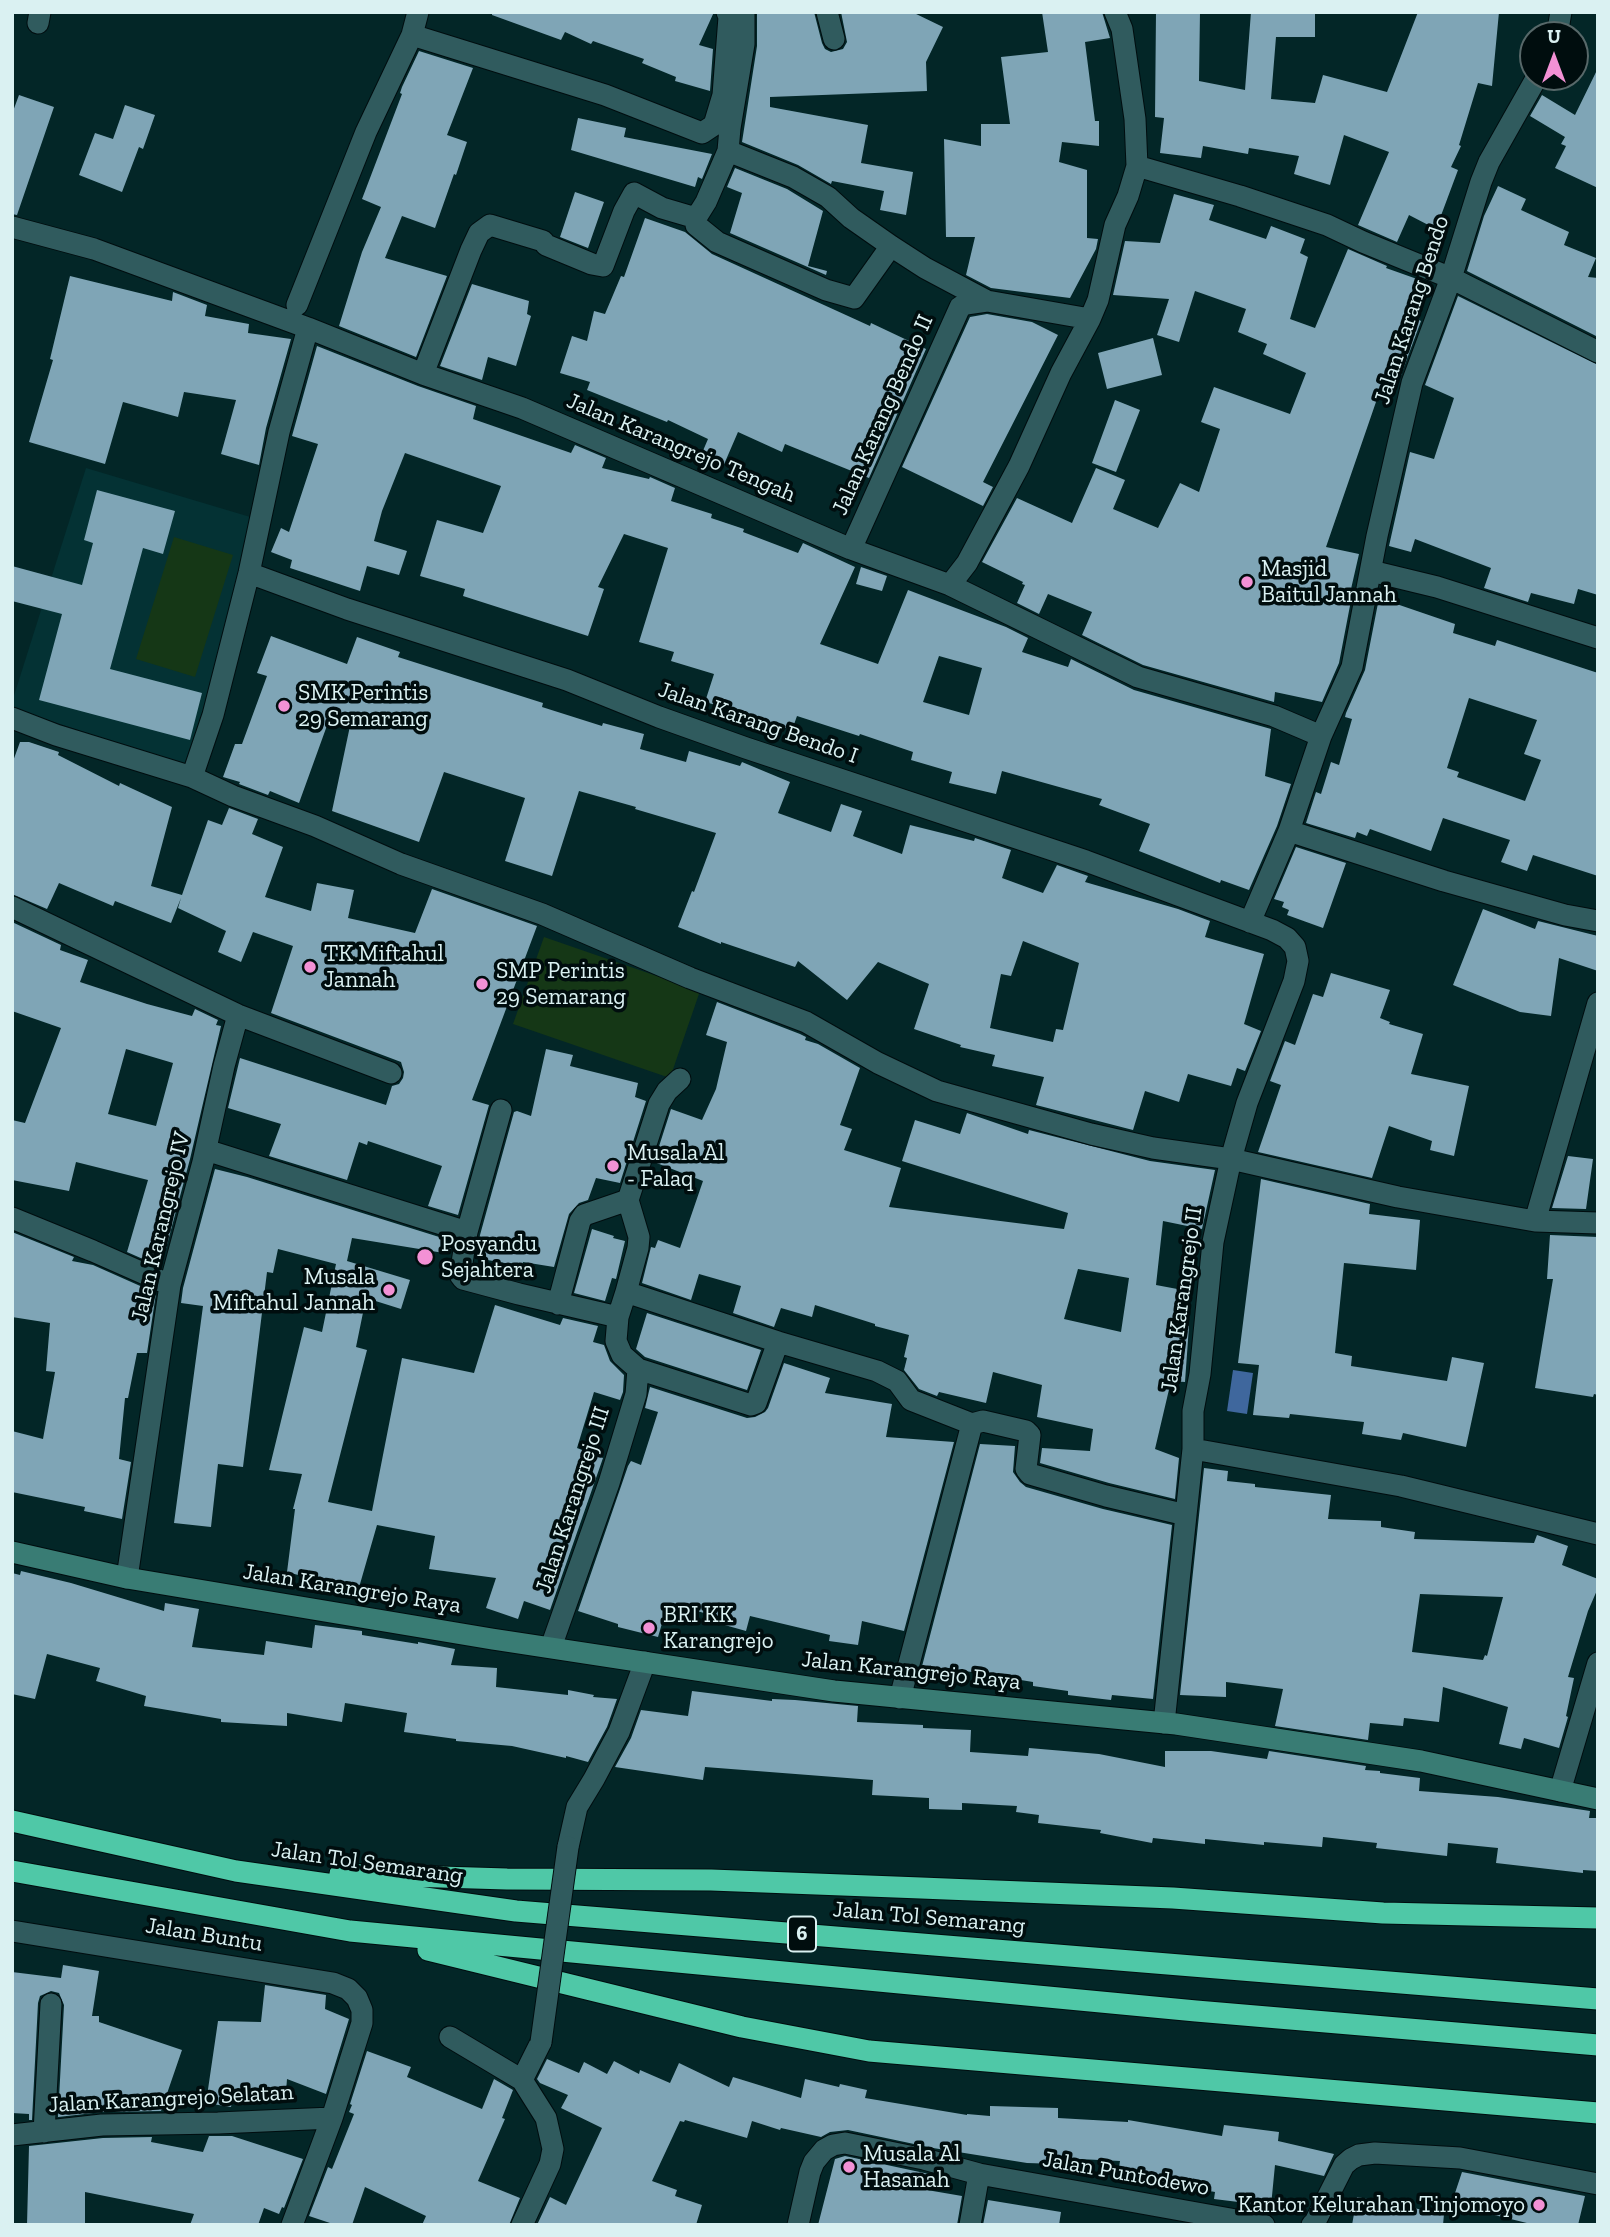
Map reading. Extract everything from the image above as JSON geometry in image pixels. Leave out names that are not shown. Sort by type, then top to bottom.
[{"type":"highway","name":"Jalan Tol Semarang","points":[[12,1821],[236,1871],[516,1911],[1598,1999]]},
{"type":"highway","name":"6","points":[[12,1871],[350,1931],[1196,2011],[1598,2045]]},
{"type":"highway","points":[[236,1871],[893,1887],[1173,1898],[1383,1913],[1598,1919]]},
{"type":"highway","points":[[350,1931],[742,2026],[869,2051],[1598,2113]]},
{"type":"main road","name":"Jalan Karangrejo Raya","points":[[12,1552],[127,1578],[492,1639],[834,1691],[1164,1723],[1421,1761],[1598,1799]]},
{"type":"street","points":[[297,305],[366,132],[412,35],[418,12]]},
{"type":"street","points":[[412,35],[605,95],[702,133],[714,125],[723,95],[729,17],[727,12]]},
{"type":"street","points":[[744,12],[744,44],[728,151],[706,202],[696,218],[696,225],[717,242],[826,290],[853,298],[891,246]]},
{"type":"street","points":[[827,12],[834,39]]},
{"type":"street","points":[[950,585],[967,563],[1019,466],[1061,373],[1090,318],[1098,300],[1115,225],[1128,197],[1137,166],[1135,119],[1122,29],[1115,12]]},
{"type":"street","name":"Jalan Karang Bendo","points":[[1250,922],[1289,831],[1321,736],[1352,667],[1393,459],[1412,383],[1451,278],[1485,172],[1529,91]]},
{"type":"street","points":[[728,151],[793,177],[828,197],[851,218],[891,246],[986,301],[1090,318]]},
{"type":"street","points":[[1137,166],[1327,225],[1451,278],[1598,352]]},
{"type":"street","points":[[424,374],[471,250],[480,233],[490,225],[603,266],[624,211],[634,193],[662,208],[696,218]]},
{"type":"street","name":"Jalan Karangrejo Tengah","points":[[12,227],[94,249],[424,374],[522,408],[851,549],[950,585],[1138,677],[1274,716],[1321,736]]},
{"type":"street","name":"Jalan Karang Bendo II","points":[[851,549],[960,307],[986,301]]},
{"type":"street","points":[[192,777],[214,715],[249,573],[279,432],[308,328]]},
{"type":"street","points":[[1371,571],[1437,587],[1598,638]]},
{"type":"street","name":"Jalan Karang Bendo I","points":[[249,573],[347,609],[566,680],[746,748],[1086,861],[1250,922]]},
{"type":"street","points":[[12,718],[56,735],[192,777],[401,864],[542,914],[690,978],[806,1022],[878,1063],[937,1091],[1091,1135],[1153,1148],[1231,1159],[1436,1204],[1535,1221],[1598,1223]]},
{"type":"street","points":[[1289,831],[1444,881],[1565,915],[1598,921]]},
{"type":"street","points":[[12,907],[238,1015],[391,1073]]},
{"type":"street","name":"Jalan Karangrejo II","points":[[1164,1723],[1193,1449],[1193,1411],[1200,1374],[1213,1242],[1231,1159],[1251,1092],[1294,981],[1297,961],[1295,947],[1287,938],[1250,922]]},
{"type":"street","points":[[1535,1221],[1598,1003]]},
{"type":"street","name":"Jalan Karangrejo IV","points":[[127,1578],[170,1285],[238,1015]]},
{"type":"street","points":[[680,1079],[667,1091],[659,1104],[628,1200],[639,1237],[618,1317],[616,1341],[622,1355],[638,1369],[751,1405],[756,1403],[778,1342]]},
{"type":"street","points":[[502,1110],[467,1232],[459,1270],[461,1277],[558,1304],[618,1317]]},
{"type":"street","points":[[206,1150],[467,1232]]},
{"type":"street","points":[[558,1304],[580,1221],[584,1215],[628,1200]]},
{"type":"street","points":[[12,1218],[170,1285]]},
{"type":"street","points":[[626,1292],[877,1371],[897,1381],[911,1400],[972,1424],[983,1421],[1028,1433],[1030,1437],[1026,1469],[1030,1474],[1186,1515]]},
{"type":"street","name":"Jalan Karangrejo III","points":[[551,1647],[609,1483],[636,1394],[638,1369]]},
{"type":"street","points":[[900,1698],[972,1424]]},
{"type":"street","points":[[1193,1449],[1401,1486],[1598,1534]]},
{"type":"street","points":[[522,2080],[541,2042],[568,1846],[577,1807],[619,1732],[645,1662]]},
{"type":"street","points":[[1560,1791],[1598,1662]]},
{"type":"street","name":"Jalan Buntu","points":[[12,1931],[333,1983],[348,1989],[357,1998],[362,2010],[362,2023],[332,2118]]},
{"type":"street","points":[[44,2132],[51,2004]]},
{"type":"street","points":[[450,2037],[522,2080],[546,2118],[553,2149],[550,2164],[522,2225]]},
{"type":"street","points":[[292,2225],[332,2118]]},
{"type":"street","name":"Jalan Karangrejo Selatan","points":[[12,2135],[102,2125],[332,2118]]},
{"type":"street","name":"Jalan Puntodewo","points":[[798,2225],[814,2162],[832,2145],[845,2143],[924,2159],[979,2174],[1264,2225]]},
{"type":"street","points":[[1312,2225],[1344,2165],[1359,2155],[1374,2153],[1460,2158],[1598,2184]]},
{"type":"street","points":[[970,2225],[979,2174]]},
{"type":"shaded area","points":[[86,468],[257,519],[189,767],[12,708]]},
{"type":"green space","points":[[174,537],[233,555],[195,677],[136,659]]},
{"type":"green space","points":[[544,937],[700,991],[670,1078],[513,1024]]},
{"type":"water","points":[[1233,1370],[1253,1373],[1247,1414],[1227,1411]]},
{"type":"building","points":[[492,12],[714,12],[699,45],[713,49],[710,91],[675,81],[676,77],[642,63],[644,59],[593,41],[591,44],[565,32],[561,40],[492,15]]},
{"type":"building","points":[[757,12],[814,12],[822,43],[825,49],[831,52],[843,49],[847,42],[841,12],[912,12],[943,27],[926,62],[927,91],[770,97],[770,107],[868,125],[861,163],[913,172],[906,215],[880,210],[884,191],[832,181],[831,184],[798,165],[742,142],[757,46]]},
{"type":"building","points":[[1042,12],[1102,12],[1110,38],[1085,42],[1095,121],[1099,121],[1099,146],[1062,142],[1059,162],[1087,170],[1087,238],[1098,239],[1096,249],[1070,298],[991,288],[966,275],[975,237],[946,237],[944,139],[981,146],[981,124],[1010,124],[1001,57],[1048,52]]},
{"type":"building","points":[[1156,12],[1200,12],[1199,81],[1245,90],[1251,12],[1315,12],[1315,37],[1276,37],[1271,99],[1315,103],[1323,75],[1387,92],[1418,12],[1499,12],[1492,86],[1478,83],[1459,145],[1461,146],[1451,167],[1458,170],[1436,229],[1409,215],[1397,242],[1358,225],[1389,152],[1344,135],[1330,185],[1294,174],[1299,156],[1249,148],[1248,154],[1203,146],[1201,158],[1160,153],[1164,118],[1155,117]]},
{"type":"building","points":[[419,51],[473,68],[447,135],[467,142],[435,228],[402,216],[385,258],[447,276],[416,357],[339,326],[362,252],[381,207],[362,199],[402,94],[402,87]]},
{"type":"building","points":[[1598,68],[1598,188],[1555,168],[1566,146],[1561,144],[1565,137],[1530,116],[1542,95],[1575,115]]},
{"type":"building","points":[[19,95],[54,107],[17,215],[12,214],[12,114]]},
{"type":"building","points":[[125,105],[155,115],[143,149],[139,147],[122,192],[79,175],[95,133],[113,139]]},
{"type":"building","points":[[578,118],[626,128],[624,137],[712,154],[702,179],[698,177],[695,187],[571,150]]},
{"type":"building","points":[[735,168],[787,189],[823,211],[808,266],[827,271],[826,275],[730,233],[742,193],[727,187]]},
{"type":"building","points":[[1498,186],[1526,199],[1521,210],[1569,232],[1564,245],[1596,258],[1588,277],[1598,278],[1598,337],[1467,271],[1484,216]]},
{"type":"building","points":[[575,192],[604,202],[588,248],[560,237]]},
{"type":"building","points":[[1174,194],[1214,205],[1209,220],[1266,239],[1271,226],[1305,239],[1300,253],[1308,257],[1290,319],[1315,328],[1348,249],[1387,266],[1386,268],[1417,279],[1404,313],[1421,321],[1401,375],[1387,370],[1326,547],[1359,554],[1339,663],[1322,702],[1275,692],[1274,702],[1143,665],[1082,635],[1092,612],[1048,594],[1039,614],[1017,603],[1025,585],[1023,582],[982,562],[1017,498],[1072,523],[1096,468],[1125,480],[1113,509],[1158,528],[1180,483],[1199,492],[1220,429],[1201,422],[1214,387],[1290,414],[1306,373],[1263,354],[1267,344],[1238,332],[1246,309],[1195,291],[1179,342],[1157,335],[1169,299],[1113,295],[1125,241],[1160,243]]},
{"type":"building","points":[[645,218],[685,232],[712,254],[926,349],[869,478],[785,444],[782,452],[738,432],[722,469],[699,460],[708,439],[668,420],[667,422],[587,390],[590,382],[560,373],[572,336],[587,341],[594,311],[605,314],[621,276],[624,277]]},
{"type":"building","points":[[70,276],[172,301],[173,292],[207,305],[205,316],[249,324],[248,333],[291,339],[266,428],[259,465],[221,454],[236,400],[184,392],[178,417],[123,402],[105,464],[29,442],[53,360],[50,359]]},
{"type":"building","points":[[472,284],[529,301],[527,314],[531,316],[516,366],[488,357],[482,380],[440,366]]},
{"type":"building","points":[[1458,296],[1598,365],[1598,595],[1578,589],[1574,604],[1531,593],[1528,602],[1484,588],[1491,568],[1415,539],[1411,552],[1389,546],[1410,452],[1434,459],[1454,398],[1425,385]]},
{"type":"building","points":[[987,314],[1032,322],[1058,335],[983,482],[993,487],[983,506],[902,467],[970,317]]},
{"type":"building","points":[[1153,338],[1162,375],[1107,389],[1098,353]]},
{"type":"building","points":[[317,346],[476,406],[473,419],[571,453],[575,445],[606,458],[602,468],[649,479],[650,477],[675,488],[671,501],[712,514],[711,518],[744,529],[743,532],[798,553],[803,543],[855,567],[820,644],[878,664],[908,590],[1028,638],[1022,652],[1068,667],[1071,659],[1134,690],[1271,729],[1265,776],[1291,784],[1277,826],[1249,890],[1221,880],[1220,883],[1139,851],[1150,824],[1099,805],[1102,799],[1002,771],[996,794],[949,783],[952,772],[911,760],[913,752],[860,734],[859,736],[797,716],[792,730],[705,702],[714,674],[671,661],[674,652],[639,642],[668,548],[624,534],[598,587],[604,589],[588,636],[463,596],[465,589],[420,576],[437,520],[483,533],[501,486],[405,453],[382,511],[374,541],[407,551],[399,575],[367,566],[360,591],[290,568],[292,560],[271,552],[281,528],[289,532],[318,444],[292,436]],"holes":[[[939,656],[982,668],[969,715],[923,702]]]},
{"type":"building","points":[[1115,400],[1140,410],[1116,472],[1092,463]]},
{"type":"building","points":[[97,490],[175,511],[163,554],[143,548],[110,669],[202,693],[190,740],[39,700],[62,614],[12,601],[12,566],[82,585],[93,543],[84,540]]},
{"type":"building","points":[[861,567],[887,576],[882,591],[856,584]]},
{"type":"building","points":[[1379,598],[1455,624],[1453,633],[1495,646],[1497,640],[1598,673],[1598,876],[1533,855],[1527,871],[1501,862],[1510,840],[1443,818],[1431,851],[1370,829],[1367,836],[1357,832],[1355,838],[1306,823],[1316,792],[1321,794],[1331,762],[1339,765],[1352,719],[1345,717],[1346,713],[1365,670]],"holes":[[[1469,698],[1537,720],[1524,754],[1541,760],[1525,801],[1457,777],[1459,772],[1447,768]]]},
{"type":"building","points":[[271,636],[347,664],[357,637],[400,652],[398,657],[543,703],[542,707],[602,726],[603,723],[644,734],[640,749],[686,762],[689,751],[740,766],[742,762],[790,782],[778,813],[831,832],[841,804],[862,811],[853,836],[902,854],[910,825],[974,841],[975,838],[1011,850],[1002,878],[1043,893],[1057,865],[1088,876],[1085,882],[1210,921],[1205,937],[1264,954],[1244,1024],[1261,1031],[1245,1071],[1237,1068],[1231,1086],[1188,1074],[1179,1102],[1145,1091],[1133,1130],[1036,1105],[1044,1077],[992,1066],[995,1055],[960,1047],[961,1045],[914,1029],[929,984],[878,962],[847,1000],[798,961],[795,967],[721,944],[678,927],[716,833],[579,791],[552,876],[505,861],[525,798],[444,772],[419,842],[332,811],[350,726],[329,720],[299,803],[270,791],[268,795],[223,777],[235,744],[242,744],[267,676],[257,673]],"holes":[[[1023,941],[1079,963],[1063,1030],[1056,1029],[1053,1042],[990,1028],[1001,974],[1011,976]]]},
{"type":"building","points":[[20,742],[29,742],[59,752],[58,755],[119,786],[120,783],[172,807],[151,886],[182,895],[208,820],[222,825],[229,808],[258,819],[252,834],[283,847],[265,897],[311,911],[317,883],[354,890],[348,918],[415,933],[432,889],[537,926],[472,1100],[489,1105],[458,1215],[428,1206],[442,1166],[368,1141],[367,1145],[359,1142],[347,1180],[269,1156],[281,1124],[228,1108],[240,1058],[386,1105],[392,1086],[399,1084],[403,1078],[401,1062],[271,1013],[293,946],[253,932],[241,962],[218,952],[226,931],[178,908],[181,898],[171,923],[115,901],[113,906],[59,883],[47,909],[12,894],[12,764]]},
{"type":"building","points":[[1296,847],[1346,863],[1323,928],[1287,915],[1289,910],[1282,907],[1284,902],[1274,899]]},
{"type":"building","points":[[1483,909],[1535,929],[1538,921],[1598,936],[1598,971],[1559,958],[1551,1016],[1520,1012],[1453,985]]},
{"type":"building","points":[[12,922],[61,945],[60,950],[88,960],[80,982],[192,1016],[195,1009],[218,1020],[216,1025],[221,1026],[161,1267],[127,1252],[148,1180],[76,1162],[69,1191],[12,1180],[12,1120],[25,1123],[61,1028],[12,1011]],"holes":[[[126,1049],[173,1063],[156,1126],[108,1114]]]},
{"type":"building","points":[[1331,973],[1390,990],[1380,1018],[1390,1022],[1389,1024],[1423,1034],[1411,1074],[1469,1086],[1454,1156],[1430,1150],[1432,1141],[1389,1126],[1372,1178],[1258,1152],[1281,1085],[1270,1081],[1285,1041],[1295,1045],[1313,994],[1323,997]]},
{"type":"building","points":[[717,1002],[800,1034],[806,1037],[805,1040],[818,1044],[860,1068],[840,1125],[852,1129],[844,1150],[901,1168],[889,1207],[1064,1229],[1068,1213],[902,1161],[915,1120],[960,1134],[967,1113],[1028,1134],[1029,1130],[1150,1161],[1215,1170],[1202,1229],[1163,1221],[1156,1285],[1188,1291],[1183,1324],[1189,1326],[1185,1382],[1171,1381],[1155,1449],[1179,1458],[1175,1499],[1040,1463],[1042,1448],[1090,1451],[1093,1429],[1037,1417],[1042,1385],[993,1372],[986,1403],[939,1392],[937,1396],[919,1389],[904,1370],[909,1335],[815,1305],[812,1317],[781,1308],[774,1327],[733,1313],[741,1286],[699,1274],[691,1300],[642,1283],[651,1247],[655,1248],[658,1240],[680,1248],[703,1181],[654,1162],[671,1109],[702,1120],[716,1089],[727,1042],[706,1035]],"holes":[[[1078,1269],[1129,1278],[1121,1332],[1064,1319]]]},
{"type":"building","points":[[546,1049],[573,1055],[570,1066],[638,1083],[635,1097],[646,1101],[620,1183],[596,1178],[588,1200],[579,1203],[569,1214],[554,1267],[523,1262],[522,1266],[476,1258],[514,1112],[531,1116]]},
{"type":"building","points":[[1568,1156],[1593,1159],[1586,1209],[1552,1208]]},
{"type":"building","points":[[215,1169],[452,1241],[450,1254],[352,1238],[347,1261],[410,1280],[401,1309],[366,1298],[356,1347],[367,1350],[328,1502],[372,1511],[402,1358],[474,1373],[495,1305],[560,1325],[563,1318],[598,1326],[593,1342],[604,1345],[610,1361],[624,1375],[623,1392],[620,1400],[594,1392],[577,1448],[603,1458],[550,1610],[524,1601],[518,1619],[486,1608],[496,1578],[429,1569],[435,1536],[377,1525],[358,1591],[287,1572],[293,1509],[302,1474],[269,1470],[304,1327],[322,1332],[336,1264],[278,1249],[273,1273],[267,1272],[243,1467],[218,1464],[211,1527],[174,1523],[203,1306],[181,1303]]},
{"type":"building","points":[[1261,1179],[1370,1204],[1369,1214],[1420,1220],[1416,1270],[1344,1263],[1335,1353],[1352,1356],[1351,1366],[1447,1381],[1452,1357],[1484,1363],[1466,1447],[1403,1433],[1401,1440],[1362,1434],[1364,1422],[1290,1414],[1289,1418],[1253,1415],[1259,1365],[1238,1363]]},
{"type":"building","points":[[592,1229],[625,1241],[616,1279],[612,1278],[605,1301],[574,1293]]},
{"type":"building","points":[[12,1232],[74,1257],[72,1261],[93,1265],[156,1293],[147,1353],[137,1353],[128,1398],[125,1398],[119,1459],[131,1462],[122,1519],[84,1511],[85,1507],[12,1492],[12,1431],[43,1439],[55,1372],[46,1371],[50,1323],[12,1317]]},
{"type":"building","points":[[1550,1235],[1598,1237],[1598,1395],[1594,1394],[1593,1397],[1535,1388],[1553,1279],[1547,1279]]},
{"type":"building","points":[[647,1313],[761,1350],[747,1390],[645,1357],[636,1349]]},
{"type":"building","points":[[784,1363],[830,1378],[825,1393],[892,1404],[886,1437],[954,1442],[904,1631],[862,1621],[858,1645],[829,1641],[830,1635],[750,1616],[746,1631],[714,1622],[715,1616],[668,1603],[658,1637],[618,1627],[618,1624],[578,1611],[628,1466],[631,1461],[641,1465],[658,1412],[645,1408],[650,1387],[747,1418],[755,1417],[768,1408]]},
{"type":"building","points":[[980,1444],[1015,1446],[1013,1472],[1026,1487],[1172,1525],[1153,1699],[1112,1695],[1111,1700],[1068,1695],[1068,1691],[1033,1686],[1033,1682],[947,1668],[945,1679],[920,1674]]},
{"type":"building","points":[[1204,1468],[1228,1471],[1227,1481],[1255,1484],[1255,1487],[1331,1495],[1328,1519],[1381,1521],[1381,1527],[1415,1532],[1414,1539],[1534,1543],[1537,1535],[1568,1546],[1562,1565],[1598,1579],[1598,1588],[1588,1611],[1568,1677],[1574,1678],[1566,1716],[1568,1717],[1559,1748],[1524,1738],[1521,1749],[1499,1744],[1508,1707],[1443,1687],[1439,1722],[1404,1718],[1403,1726],[1370,1723],[1368,1740],[1275,1726],[1283,1689],[1226,1682],[1226,1697],[1180,1695]],"holes":[[[1420,1594],[1503,1597],[1487,1656],[1485,1655],[1483,1660],[1412,1652]]]},
{"type":"building","points":[[21,1571],[164,1611],[165,1603],[199,1609],[192,1647],[264,1655],[266,1641],[312,1648],[315,1625],[455,1649],[451,1665],[497,1668],[496,1687],[568,1695],[568,1690],[594,1695],[593,1697],[617,1699],[607,1727],[588,1762],[512,1746],[456,1741],[404,1732],[407,1713],[345,1703],[342,1722],[287,1713],[287,1726],[221,1722],[221,1719],[144,1706],[146,1696],[96,1681],[100,1668],[47,1654],[35,1699],[12,1694],[12,1573],[20,1575]]},
{"type":"building","points":[[692,1691],[772,1701],[795,1700],[858,1706],[857,1722],[971,1730],[970,1752],[1028,1756],[1029,1748],[1099,1754],[1165,1767],[1165,1751],[1211,1751],[1267,1759],[1269,1751],[1366,1766],[1365,1770],[1420,1778],[1419,1791],[1498,1797],[1590,1811],[1589,1818],[1598,1818],[1598,1871],[1583,1870],[1583,1873],[1496,1863],[1498,1848],[1448,1843],[1447,1856],[1376,1848],[1377,1843],[1323,1837],[1322,1847],[1205,1839],[1205,1844],[1153,1838],[1152,1843],[1100,1833],[1101,1830],[1038,1823],[1039,1815],[1016,1812],[1017,1806],[962,1803],[962,1810],[929,1809],[929,1798],[872,1795],[873,1780],[705,1767],[703,1780],[615,1767],[631,1738],[641,1710],[688,1716]]},
{"type":"building","points":[[63,1965],[99,1971],[92,2016],[99,2016],[99,2022],[182,2050],[161,2111],[102,2112],[58,2117],[64,2005],[59,1993],[51,1991],[40,1996],[38,2003],[32,2120],[29,2120],[29,2114],[12,2113],[12,1972],[61,1978]]},
{"type":"building","points":[[265,1985],[326,1995],[325,2009],[349,2019],[326,2094],[287,2079],[286,2092],[233,2095],[231,2107],[206,2103],[218,2021],[261,2022]]},
{"type":"building","points":[[367,2051],[411,2067],[407,2077],[482,2109],[494,2079],[513,2090],[502,2118],[505,2119],[478,2181],[520,2198],[509,2225],[422,2225],[426,2216],[365,2187],[352,2225],[336,2225],[309,2216],[328,2167],[332,2169],[354,2114],[349,2112],[352,2105],[350,2104]]},
{"type":"building","points":[[547,2059],[579,2073],[584,2062],[607,2074],[614,2061],[639,2074],[640,2070],[670,2083],[679,2063],[729,2087],[733,2077],[801,2098],[805,2079],[867,2090],[865,2098],[967,2115],[990,2116],[990,2106],[1058,2108],[1058,2118],[1128,2120],[1222,2136],[1224,2125],[1279,2132],[1278,2141],[1334,2154],[1324,2176],[1275,2165],[1271,2206],[1214,2199],[1215,2192],[1118,2174],[1120,2161],[1058,2158],[1058,2164],[1027,2163],[933,2148],[848,2130],[830,2132],[821,2137],[781,2128],[780,2130],[752,2121],[747,2138],[685,2120],[680,2121],[652,2181],[677,2190],[675,2196],[702,2205],[696,2225],[537,2225],[550,2197],[566,2205],[602,2128],[561,2108],[568,2095],[540,2083],[537,2079]]},
{"type":"building","points":[[209,2136],[232,2136],[303,2159],[284,2208],[282,2207],[279,2214],[264,2208],[258,2225],[190,2225],[194,2214],[85,2192],[85,2225],[27,2225],[29,2146],[103,2138],[152,2137],[151,2142],[203,2152]]},
{"type":"building","points":[[845,2156],[929,2174],[927,2190],[962,2196],[957,2225],[818,2225],[835,2159]]},
{"type":"building","name":"Kantor Kelurahan Tinjomoyo","points":[[1462,2172],[1585,2196],[1578,2225],[1535,2225],[1452,2202]]},
{"type":"building","points":[[1357,2197],[1444,2214],[1443,2225],[1352,2225]]},
{"type":"building","points":[[988,2200],[1061,2212],[1059,2225],[983,2225]]},
{"type":"place","name":"Masjid Baitul Jannah","points":[[1247,582]]},
{"type":"place","name":"SMK Perintis 29 Semarang","points":[[284,706]]},
{"type":"place","name":"TK Miftahul Jannah","points":[[310,967]]},
{"type":"place","name":"SMP Perintis 29 Semarang","points":[[482,984]]},
{"type":"place","name":"Musala Al - Falaq","points":[[613,1166]]},
{"type":"place","name":"Posyandu Sejahtera","points":[[425,1257]]},
{"type":"place","name":"Musala Miftahul Jannah","points":[[389,1290]]},
{"type":"place","name":"BRI KK Karangrejo","points":[[649,1628]]},
{"type":"place","name":"Musala Al Hasanah","points":[[849,2167]]},
{"type":"place","name":"Kantor Kelurahan Tinjomoyo","points":[[1539,2205]]}]
